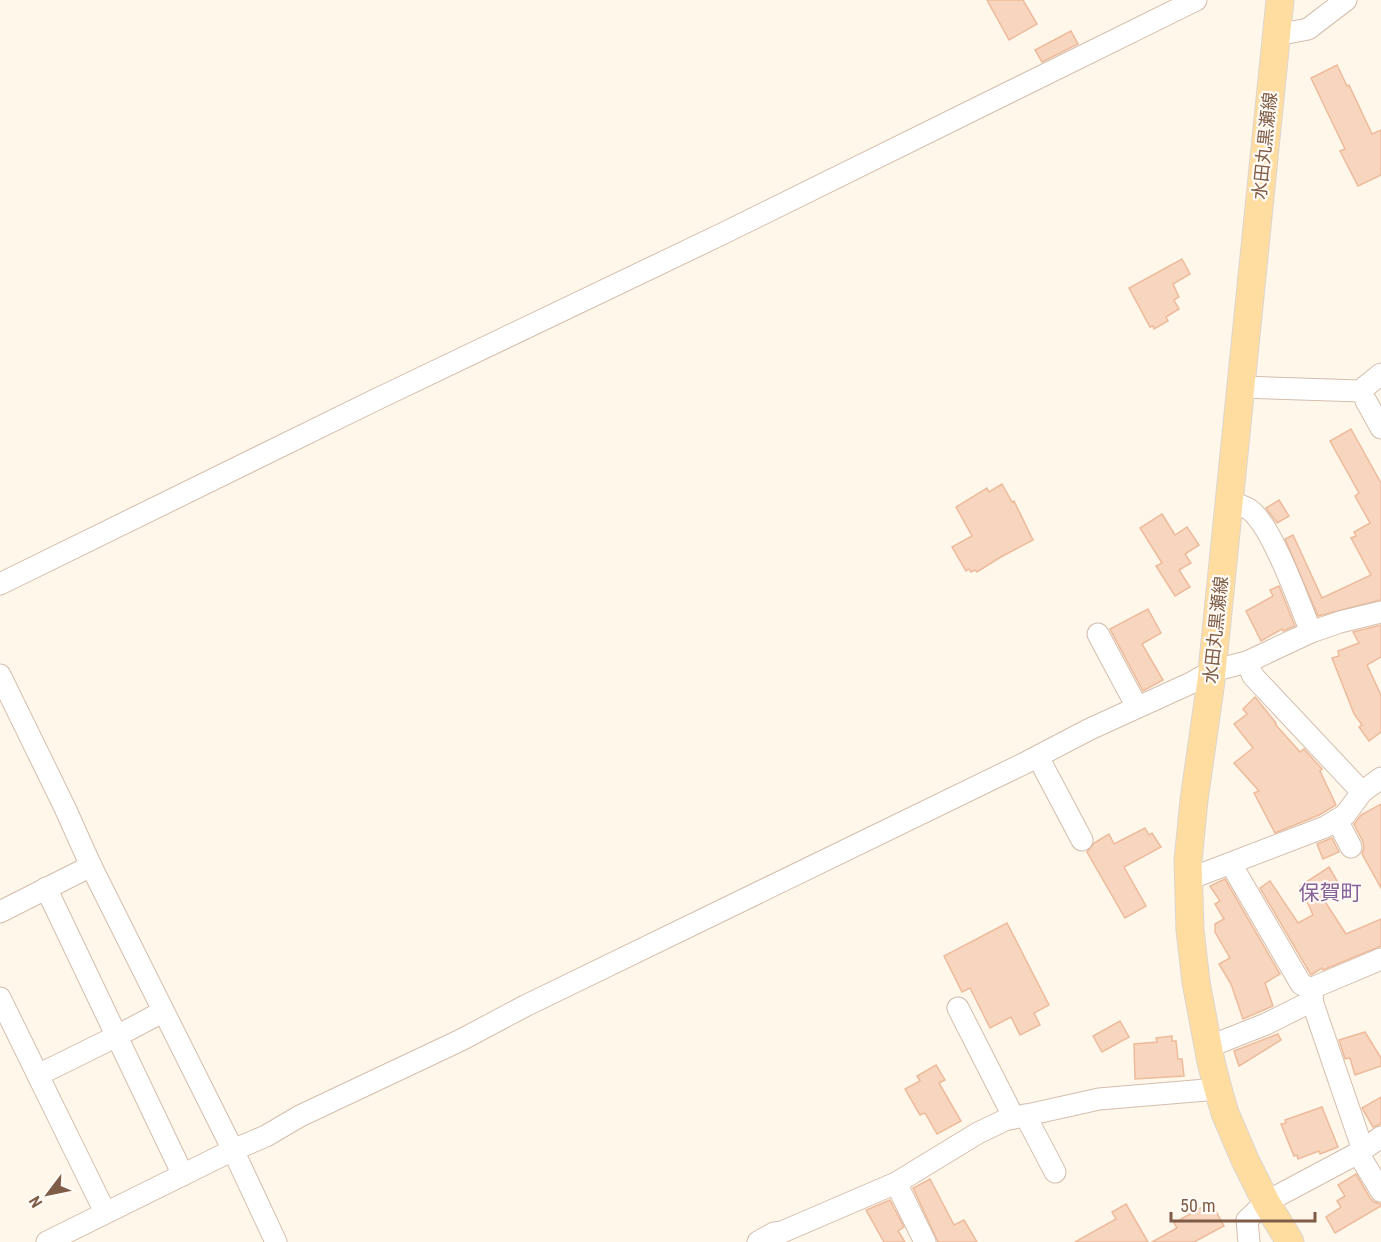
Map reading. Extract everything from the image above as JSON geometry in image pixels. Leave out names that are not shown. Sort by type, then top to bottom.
[{"type":"main road","name":"水田丸黒瀬線","points":[[1280,0],[1212,671],[1188,861],[1192,951],[1208,1047],[1218,1089],[1245,1160],[1290,1242]]},
{"type":"street","points":[[0,584],[373,401],[724,233],[1196,0]]},
{"type":"street","points":[[1277,35],[1308,29],[1346,0]]},
{"type":"street","points":[[1381,374],[1369,398],[1381,429]]},
{"type":"street","points":[[1240,387],[1369,398]]},
{"type":"street","points":[[1229,501],[1250,510],[1272,540],[1311,632]]},
{"type":"street","points":[[47,1242],[1212,671],[1247,662],[1311,632],[1381,612]]},
{"type":"street","points":[[1098,634],[1137,707]]},
{"type":"street","points":[[1247,662],[1253,676],[1362,792]]},
{"type":"street","points":[[0,675],[162,1012],[233,1150],[276,1242]]},
{"type":"street","points":[[1038,756],[1082,840]]},
{"type":"street","points":[[1189,879],[1325,827],[1345,815],[1362,792],[1381,778]]},
{"type":"street","points":[[1337,820],[1350,847]]},
{"type":"street","points":[[1231,864],[1301,984],[1312,996],[1361,1151],[1381,1191]]},
{"type":"street","points":[[0,912],[91,866]]},
{"type":"street","points":[[46,888],[183,1175]]},
{"type":"street","points":[[1208,1047],[1266,1024],[1312,996],[1317,986],[1381,959]]},
{"type":"street","points":[[0,999],[105,1212]]},
{"type":"street","points":[[958,1008],[1019,1116],[1055,1172]]},
{"type":"street","points":[[38,1075],[162,1012]]},
{"type":"street","points":[[758,1242],[774,1233],[782,1232],[896,1183],[978,1133],[1005,1120],[1099,1099],[1218,1089]]},
{"type":"street","points":[[1249,1242],[1247,1220],[1266,1202],[1361,1151],[1381,1137]]},
{"type":"street","points":[[896,1183],[925,1242]]},
{"type":"building","points":[[987,0],[1023,0],[1037,24],[1009,40]]},
{"type":"building","points":[[1071,31],[1078,44],[1042,62],[1035,50]]},
{"type":"building","points":[[1337,65],[1372,134],[1381,130],[1381,175],[1358,186],[1340,151],[1345,149],[1311,78]]},
{"type":"building","points":[[1182,259],[1190,274],[1173,284],[1179,297],[1174,300],[1179,309],[1166,317],[1168,321],[1154,329],[1153,326],[1150,327],[1129,288]]},
{"type":"building","points":[[1351,429],[1381,483],[1381,600],[1318,616],[1285,539],[1293,535],[1322,598],[1371,575],[1351,538],[1356,536],[1354,532],[1370,523],[1355,496],[1359,493],[1330,441]]},
{"type":"building","points":[[1002,484],[1012,502],[1014,501],[1033,540],[977,572],[975,570],[971,572],[969,569],[966,571],[952,547],[972,536],[956,507],[987,488],[989,492]]},
{"type":"building","points":[[1279,500],[1289,516],[1277,523],[1266,508]]},
{"type":"building","points":[[1162,514],[1175,535],[1187,527],[1199,545],[1185,554],[1191,563],[1179,570],[1190,587],[1175,596],[1156,566],[1162,563],[1140,528]]},
{"type":"building","points":[[1279,586],[1295,626],[1283,631],[1282,629],[1261,641],[1246,611],[1273,596],[1270,590]]},
{"type":"building","points":[[1148,609],[1161,633],[1142,644],[1163,680],[1143,691],[1110,629]]},
{"type":"building","points":[[1381,625],[1381,657],[1367,665],[1381,695],[1381,732],[1369,741],[1359,727],[1362,725],[1354,714],[1332,658],[1339,656],[1338,651],[1359,643],[1353,632]]},
{"type":"building","points":[[1255,697],[1300,752],[1304,749],[1322,769],[1320,771],[1336,805],[1319,815],[1275,833],[1254,793],[1259,791],[1234,763],[1253,748],[1234,724],[1247,714],[1243,709]]},
{"type":"building","points":[[1381,804],[1381,888],[1362,854],[1363,842],[1354,824],[1361,815]]},
{"type":"building","points":[[1145,828],[1149,835],[1152,833],[1161,847],[1124,867],[1146,906],[1125,918],[1087,852],[1094,843],[1109,834],[1114,844]]},
{"type":"building","points":[[1332,838],[1339,852],[1323,859],[1317,844]]},
{"type":"building","points":[[1329,867],[1340,886],[1322,897],[1346,934],[1381,919],[1381,946],[1323,970],[1322,968],[1311,975],[1260,888],[1270,881],[1298,923],[1313,915],[1300,886]]},
{"type":"building","points":[[1225,879],[1280,974],[1265,983],[1273,1006],[1243,1019],[1231,984],[1219,964],[1230,958],[1215,932],[1215,924],[1224,919],[1215,904],[1220,901],[1210,886]]},
{"type":"building","points":[[1007,923],[1049,1005],[1034,1013],[1040,1025],[1020,1035],[1011,1017],[990,1028],[970,988],[962,992],[944,956]]},
{"type":"building","points":[[1120,1021],[1129,1037],[1102,1052],[1093,1036]]},
{"type":"building","points":[[1365,1032],[1381,1058],[1381,1066],[1355,1075],[1350,1058],[1345,1059],[1339,1040]]},
{"type":"building","points":[[1278,1034],[1281,1040],[1239,1066],[1234,1051]]},
{"type":"building","points":[[1172,1036],[1172,1041],[1176,1041],[1178,1059],[1182,1059],[1184,1076],[1135,1079],[1134,1044],[1157,1042],[1156,1038]]},
{"type":"building","points":[[936,1065],[945,1080],[939,1083],[961,1121],[937,1134],[925,1113],[920,1115],[905,1089],[920,1081],[917,1076]]},
{"type":"building","points":[[1381,1097],[1381,1124],[1373,1127],[1362,1108]]},
{"type":"building","points":[[1322,1107],[1338,1147],[1298,1159],[1297,1155],[1294,1156],[1281,1124],[1286,1123],[1285,1120]]},
{"type":"building","points":[[1356,1174],[1370,1198],[1381,1206],[1335,1233],[1326,1217],[1341,1207],[1337,1201],[1345,1196],[1338,1185]]},
{"type":"building","points":[[930,1179],[954,1225],[964,1220],[977,1242],[938,1242],[913,1188]]},
{"type":"building","points":[[890,1200],[904,1227],[898,1231],[905,1242],[884,1242],[866,1210]]},
{"type":"building","points":[[1211,1202],[1224,1226],[1194,1242],[1152,1242],[1177,1228],[1174,1223]]},
{"type":"building","points":[[1126,1204],[1148,1242],[1075,1242],[1116,1219],[1112,1212]]},
{"type":"district","name":"保賀町","points":[[1330,893]]}]
